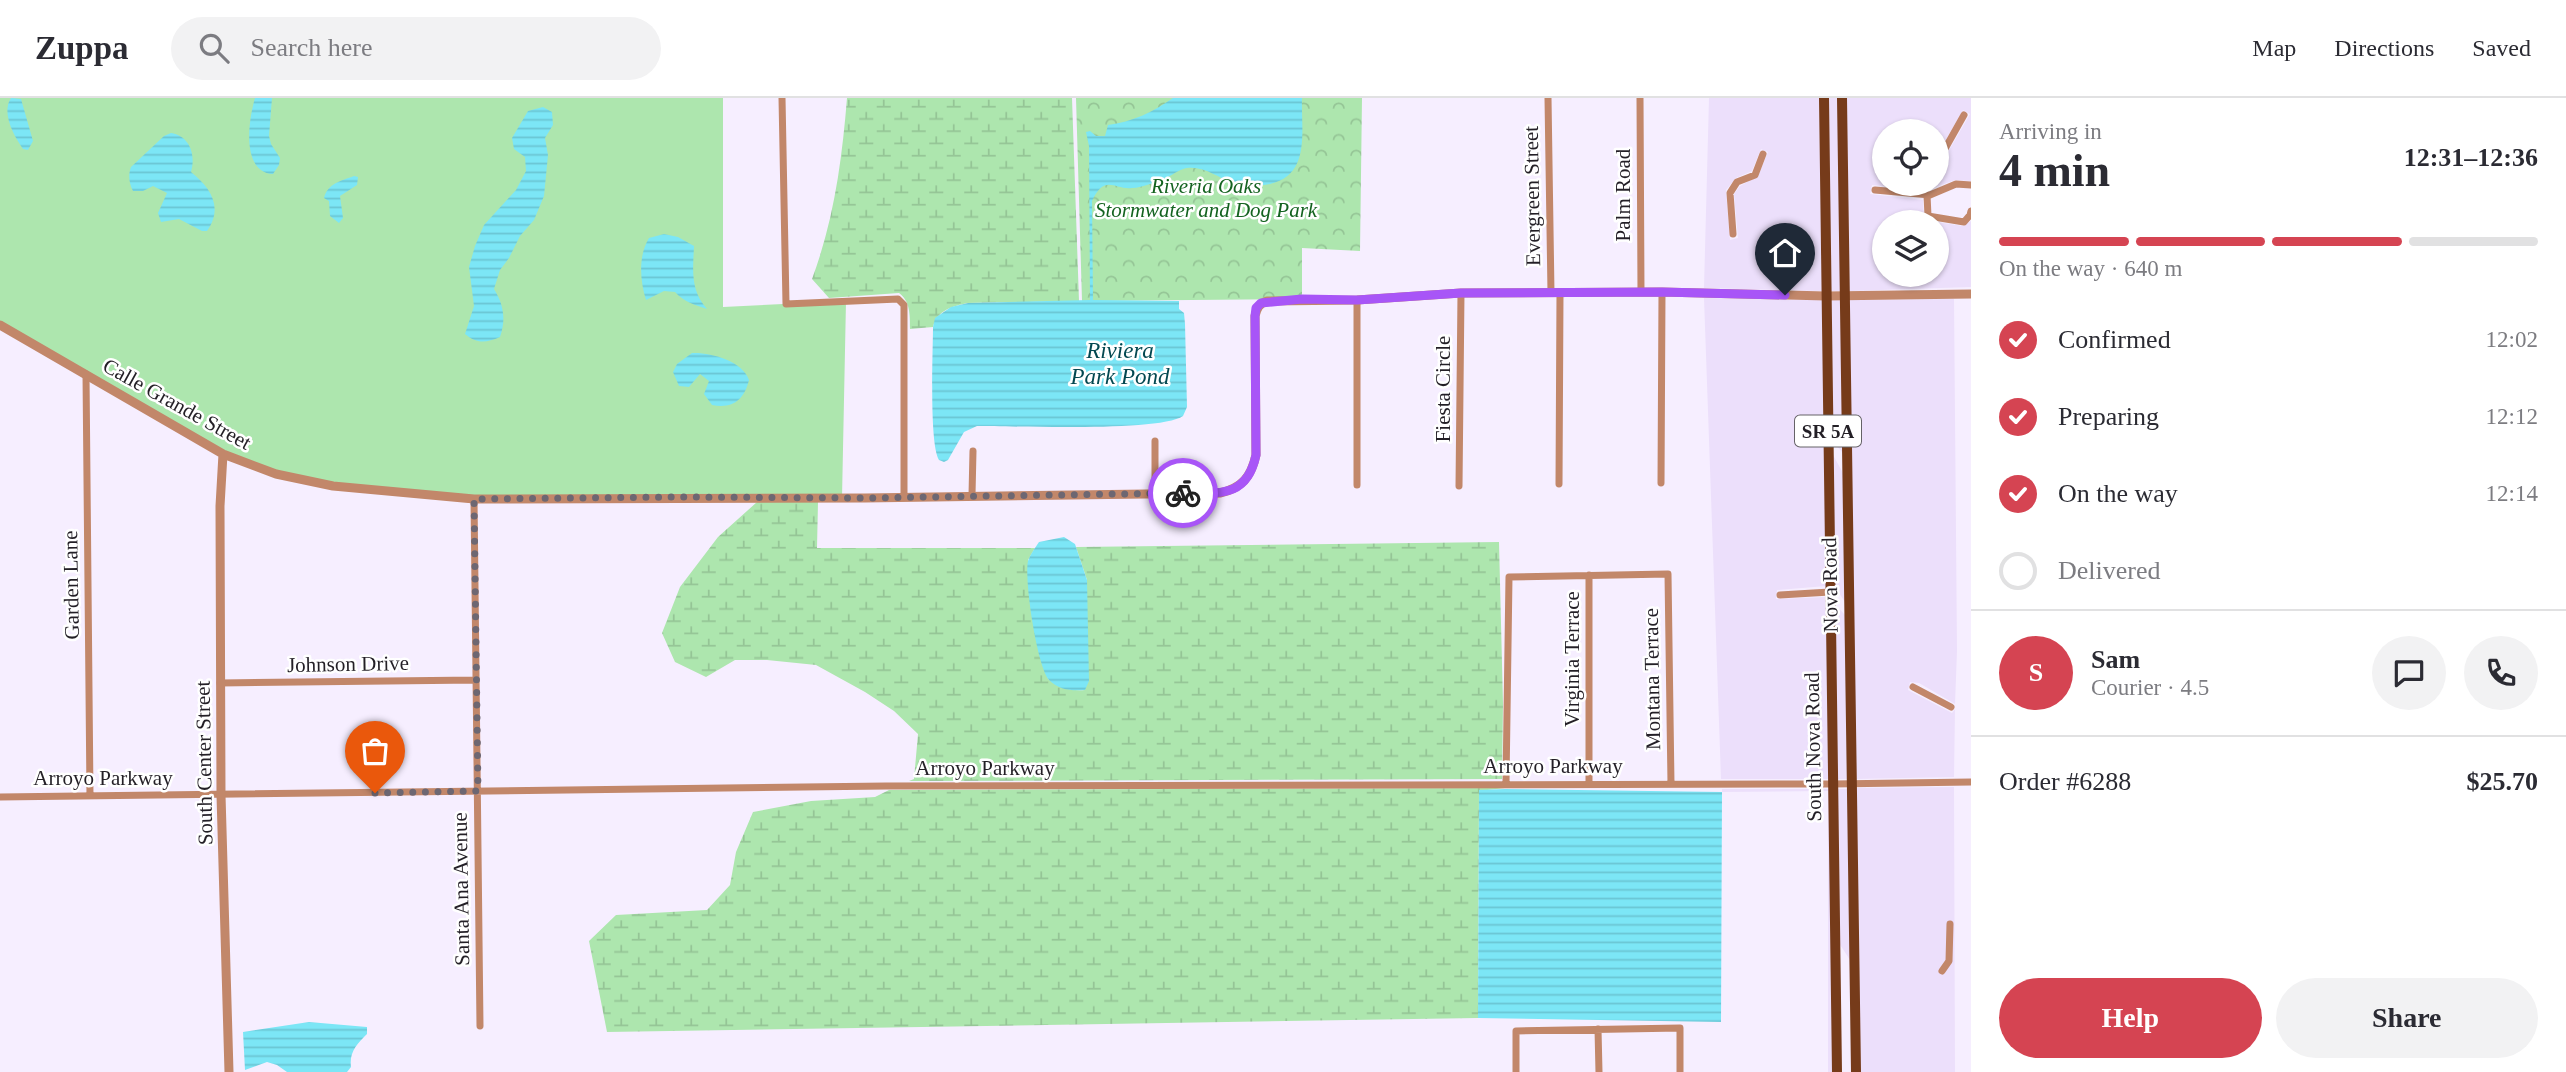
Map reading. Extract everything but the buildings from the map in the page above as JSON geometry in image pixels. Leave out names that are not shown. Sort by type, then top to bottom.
[{"type":"main road","name":"SR 5A","points":[[1824,98],[1826,296]]},
{"type":"main road","name":"Nova Road","points":[[1842,98],[1856,1072]]},
{"type":"main road","name":"South Nova Road","points":[[1826,296],[1837,1072]]},
{"type":"main road","points":[[1828,445],[1840,456],[1847,472]]},
{"type":"main road","points":[[1830,590],[1849,612]]},
{"type":"main road","points":[[1835,945],[1854,970]]},
{"type":"main road","points":[[1836,1031],[1845,1046],[1856,1054]]},
{"type":"street","points":[[782,98],[786,304],[898,299],[904,305],[905,496]]},
{"type":"street","name":"Evergreen Street","points":[[1548,98],[1559,484]]},
{"type":"street","name":"Palm Road","points":[[1640,98],[1641,292]]},
{"type":"street","points":[[1949,142],[1964,115]]},
{"type":"street","points":[[1733,234],[1730,193],[1737,182],[1755,175],[1763,154]]},
{"type":"street","points":[[1949,187],[1956,184],[1971,185]]},
{"type":"street","points":[[1927,196],[1928,216],[1964,222],[1971,211]]},
{"type":"street","points":[[1661,483],[1662,292]]},
{"type":"street","points":[[1357,485],[1357,300],[1461,293],[1662,292],[1826,296],[1971,294]]},
{"type":"street","name":"Fiesta Circle","points":[[1460,486],[1461,293]]},
{"type":"street","name":"Calle Grande Street","points":[[0,325],[223,454],[300,481],[372,491],[474,499],[865,498],[1220,493],[1234,490],[1245,482],[1253,470],[1256,455],[1256,308],[1267,301],[1357,300]]},
{"type":"street","name":"Garden Lane","points":[[86,374],[90,796]]},
{"type":"street","points":[[1155,442],[1155,493]]},
{"type":"street","points":[[972,495],[973,451]]},
{"type":"street","name":"South Center Street","points":[[223,454],[220,506],[221,795],[229,1072]]},
{"type":"street","name":"Santa Ana Avenue","points":[[474,499],[480,1026]]},
{"type":"street","name":"Montana Terrace","points":[[1589,575],[1668,574],[1671,784]]},
{"type":"street","points":[[1506,783],[1509,577],[1589,575]]},
{"type":"street","name":"Virginia Terrace","points":[[1589,575],[1589,784]]},
{"type":"street","points":[[1780,595],[1830,590]]},
{"type":"street","name":"Johnson Drive","points":[[220,683],[476,680]]},
{"type":"street","points":[[1913,687],[1951,707]]},
{"type":"street","name":"Arroyo Parkway","points":[[0,797],[886,786],[1971,782]]},
{"type":"street","points":[[1942,971],[1949,961],[1950,924]]},
{"type":"street","points":[[1516,1072],[1516,1031],[1680,1028],[1680,1072]]},
{"type":"street","points":[[1598,1030],[1599,1072]]},
{"type":"shaded area","points":[[1709,98],[1819,98],[1822,291],[1704,288]],"holes":[[[1761,149],[1768,152],[1758,176],[1740,186],[1734,194],[1738,238],[1730,240],[1726,190],[1736,178],[1752,171]]]},
{"type":"shaded area","points":[[1828,98],[1838,98],[1841,291],[1831,291]]},
{"type":"shaded area","points":[[1847,98],[1971,98],[1971,181],[1949,182],[1949,150],[1970,114],[1963,110],[1949,134],[1949,119],[1872,119],[1870,194],[1923,200],[1924,210],[1872,210],[1872,287],[1949,287],[1949,224],[1963,226],[1971,221],[1971,287],[1849,291]]},
{"type":"shaded area","points":[[1704,298],[1822,300],[1826,586],[1777,590],[1776,599],[1826,597],[1829,779],[1721,779]]},
{"type":"shaded area","points":[[1954,299],[1957,651],[1955,704],[1919,683],[1910,682],[1908,690],[1952,713],[1955,709],[1954,777],[1856,779],[1849,300]]},
{"type":"shaded area","points":[[1831,300],[1841,300],[1843,453],[1833,442]]},
{"type":"shaded area","points":[[1833,455],[1843,473],[1845,602],[1835,587]]},
{"type":"shaded area","points":[[1835,604],[1845,615],[1848,779],[1837,779]]},
{"type":"shaded area","points":[[1954,787],[1955,1072],[1860,1072],[1856,788]]},
{"type":"shaded area","points":[[1722,789],[1829,789],[1833,1072],[1828,1072],[1828,791],[1722,792]]},
{"type":"shaded area","points":[[1837,789],[1848,789],[1850,960],[1839,943]]},
{"type":"green space","points":[[0,98],[723,98],[723,307],[846,301],[842,498],[474,499],[300,481],[223,454],[0,326]]},
{"type":"green space","points":[[847,98],[1072,98],[1079,301],[968,303],[951,307],[942,313],[933,327],[910,329],[907,304],[899,293],[829,298],[812,279],[836,190]]},
{"type":"green space","name":"Riveria Oaks Stormwater and Dog Park","points":[[1076,98],[1362,98],[1360,251],[1302,248],[1302,299],[1082,301]]},
{"type":"green space","points":[[757,502],[818,502],[817,548],[1035,548],[1028,560],[1048,679],[1061,687],[1074,690],[1085,690],[1087,580],[1076,547],[1499,542],[1502,779],[909,781],[914,779],[918,734],[894,711],[816,665],[735,660],[706,677],[675,662],[662,633],[680,587],[718,537]]},
{"type":"green space","points":[[1505,788],[1479,791],[1478,1018],[607,1032],[589,941],[616,915],[707,910],[730,885],[736,852],[753,812],[811,801],[875,797],[889,790]]},
{"type":"water","points":[[11,98],[21,99],[33,141],[28,150],[23,149],[10,124],[7,110]]},
{"type":"water","points":[[255,98],[272,98],[269,136],[280,158],[273,174],[263,171],[255,164],[251,154],[249,130]]},
{"type":"water","name":"Riviera Park Pond","points":[[1173,98],[1302,98],[1301,150],[1298,162],[1283,179],[1266,185],[1241,185],[1206,171],[1187,168],[1141,187],[1106,185],[1101,187],[1092,201],[1093,300],[1179,301],[1185,324],[1187,407],[1183,416],[1169,421],[1117,426],[977,426],[964,432],[948,460],[939,460],[933,417],[935,318],[951,307],[968,303],[1090,300],[1089,146],[1086,132],[1105,136],[1108,125],[1142,116]]},
{"type":"water","points":[[543,107],[552,112],[553,125],[545,138],[548,155],[544,196],[534,220],[520,236],[500,270],[494,289],[503,313],[500,337],[478,341],[465,334],[474,306],[469,267],[484,225],[516,190],[526,171],[525,157],[514,149],[512,138],[528,111]]},
{"type":"water","points":[[171,133],[187,142],[193,159],[191,172],[204,184],[212,198],[214,214],[207,231],[179,219],[161,222],[158,213],[167,193],[153,186],[143,191],[133,191],[129,176],[131,167],[164,136]]},
{"type":"water","points":[[354,176],[358,177],[357,185],[340,196],[343,218],[339,223],[330,216],[329,201],[324,198],[332,186]]},
{"type":"water","points":[[664,234],[678,237],[694,246],[695,287],[707,309],[686,301],[675,292],[664,291],[646,300],[641,277],[645,245],[649,238]]},
{"type":"water","points":[[692,353],[725,359],[746,373],[749,380],[741,398],[726,406],[712,405],[704,394],[709,381],[700,374],[689,387],[679,386],[673,372],[677,364]]},
{"type":"water","points":[[1064,537],[1075,544],[1087,580],[1089,681],[1085,690],[1066,689],[1049,680],[1040,658],[1030,603],[1027,571],[1030,556],[1039,542]]},
{"type":"water","points":[[1479,790],[1722,792],[1721,1022],[1478,1018]]},
{"type":"water","points":[[309,1022],[367,1027],[367,1034],[354,1049],[351,1067],[347,1072],[287,1072],[267,1062],[245,1070],[243,1032]]},
{"type":"way so far","points":[[375,793],[478,791],[474,499],[865,498],[1183,493]]},
{"type":"route","points":[[1183,493],[1220,493],[1234,490],[1245,482],[1253,470],[1256,455],[1255,316],[1256,308],[1267,301],[1357,300],[1461,293],[1662,292],[1785,295]]}]
